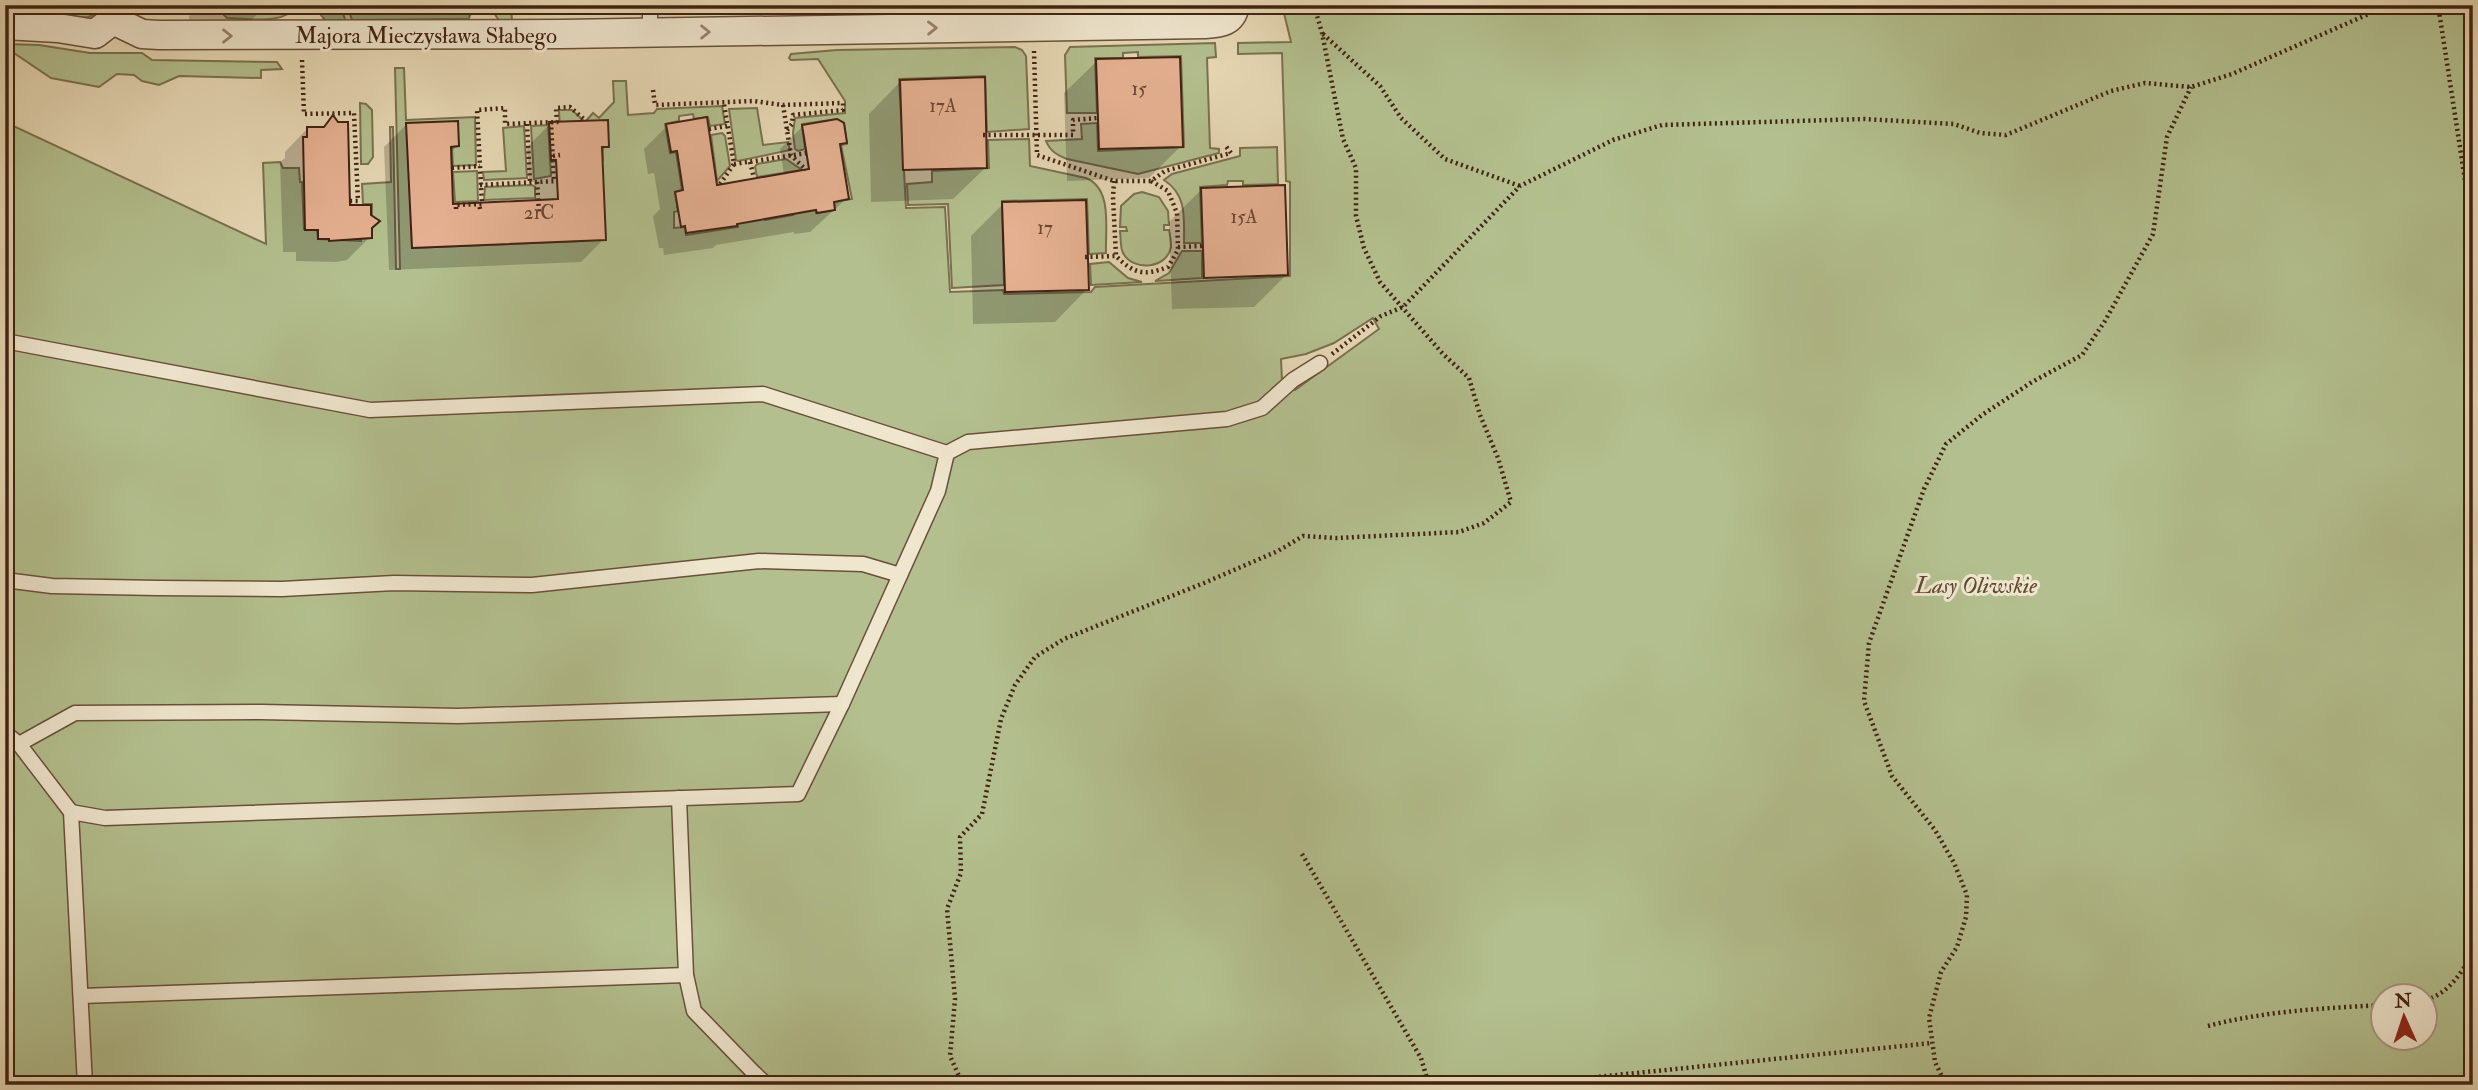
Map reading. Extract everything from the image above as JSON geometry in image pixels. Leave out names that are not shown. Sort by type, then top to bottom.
[{"type":"street","name":"Majora Mieczysława Słabego","points":[[119,13],[142,34],[159,35],[650,19],[1205,24],[1225,22],[1235,7]]},
{"type":"street","points":[[5,25],[51,17],[95,34],[119,13]]},
{"type":"lane","points":[[5,341],[369,410],[763,394],[947,453],[968,442],[1227,419],[1262,408],[1293,380],[1320,363]]},
{"type":"lane","points":[[71,812],[104,818],[798,794],[939,491],[947,453]]},
{"type":"lane","points":[[5,580],[52,586],[158,588],[282,589],[394,583],[532,585],[760,561],[863,564],[900,575]]},
{"type":"lane","points":[[19,744],[75,713],[261,712],[458,716],[842,704]]},
{"type":"lane","points":[[5,733],[19,744],[71,812],[85,1085]]},
{"type":"lane","points":[[679,798],[686,975],[694,1011],[753,1079],[767,1085]]},
{"type":"lane","points":[[81,996],[686,975]]},
{"type":"path","points":[[1235,7],[1257,14],[1298,5]]},
{"type":"path","points":[[963,1085],[950,1056],[955,999],[947,909],[961,873],[960,837],[982,814],[1001,719],[1015,685],[1035,657],[1064,639],[1204,583],[1278,551],[1303,536],[1336,538],[1460,532],[1484,523],[1511,502],[1469,378],[1443,354],[1380,282],[1364,248],[1356,216],[1356,167],[1343,139],[1314,5]]},
{"type":"path","points":[[1320,363],[1381,316],[1402,307],[1520,186],[1612,141],[1662,125],[1864,119],[1954,124],[1980,133],[2006,135],[2111,91],[2145,83],[2191,86],[2232,74],[2389,5]]},
{"type":"path","points":[[2435,5],[2473,232]]},
{"type":"path","points":[[1322,33],[1380,86],[1401,118],[1445,159],[1520,186]]},
{"type":"path","points":[[302,60],[304,114],[354,113],[352,148],[358,201],[350,201]]},
{"type":"path","points":[[1035,62],[1037,155],[1114,181],[1151,181],[1168,191],[1177,213],[1178,247],[1168,267],[1151,273],[1130,270],[1116,256],[1112,197],[1114,181]]},
{"type":"path","points":[[1946,1085],[1934,1062],[1929,1018],[1941,972],[1957,947],[1966,917],[1967,895],[1954,863],[1934,830],[1892,776],[1864,701],[1868,643],[1924,489],[1946,444],[1982,415],[2082,355],[2105,321],[2153,234],[2167,137],[2191,86]]},
{"type":"path","points":[[653,90],[655,105],[753,101],[783,105],[843,103],[843,110],[793,115],[792,124],[787,130]]},
{"type":"path","points":[[720,184],[734,164],[724,104]]},
{"type":"path","points":[[783,105],[791,155],[806,170]]},
{"type":"path","points":[[456,209],[456,205],[482,204],[477,110],[505,108],[505,124],[527,124],[556,122],[556,108],[570,107],[585,120]]},
{"type":"path","points":[[333,113],[333,122]]},
{"type":"path","points":[[983,135],[1073,135],[1073,120],[1098,118]]},
{"type":"path","points":[[481,185],[555,181],[551,122]]},
{"type":"path","points":[[527,124],[530,182]]},
{"type":"path","points":[[709,129],[727,125]]},
{"type":"path","points":[[1151,181],[1165,171],[1231,153],[1225,145]]},
{"type":"path","points":[[734,164],[807,153]]},
{"type":"path","points":[[553,156],[560,155]]},
{"type":"path","points":[[750,162],[754,178]]},
{"type":"path","points":[[452,168],[480,166]]},
{"type":"path","points":[[537,182],[539,213]]},
{"type":"path","points":[[1178,247],[1203,246]]},
{"type":"path","points":[[1085,257],[1116,256]]},
{"type":"path","points":[[1302,854],[1421,1058],[1429,1085]]},
{"type":"path","points":[[2440,995],[2456,980],[2473,954]]},
{"type":"path","points":[[2208,1026],[2272,1015],[2370,1006]]},
{"type":"path","points":[[1577,1079],[1932,1043]]},
{"type":"green space","points":[[56,5],[108,5],[96,14],[82,18],[68,15]]},
{"type":"green space","points":[[292,5],[296,6],[283,16],[265,20],[227,18],[223,9],[288,10]]},
{"type":"green space","points":[[319,5],[340,5],[347,25],[327,23],[321,15]]},
{"type":"green space","points":[[347,5],[472,5],[469,19],[352,20]]},
{"type":"green space","points":[[494,5],[511,5],[512,21],[500,22],[494,13]]},
{"type":"green space","points":[[521,5],[553,5],[550,12],[521,12]]},
{"type":"green space","points":[[657,5],[777,5],[777,6],[657,8]]},
{"type":"green space","name":"Lasy Oliwskie","points":[[1282,5],[2473,5],[2473,1085],[5,1085],[5,122],[266,244],[263,163],[280,162],[283,168],[299,168],[304,229],[317,230],[318,239],[361,241],[361,238],[372,238],[372,204],[363,204],[362,184],[391,182],[390,127],[393,127],[396,269],[400,269],[395,68],[404,68],[406,120],[475,117],[476,165],[453,166],[451,129],[410,131],[412,248],[579,241],[595,161],[603,160],[602,130],[560,131],[559,110],[572,110],[585,122],[593,113],[599,118],[614,102],[613,81],[626,81],[628,115],[654,113],[657,109],[722,106],[725,124],[710,126],[708,117],[694,119],[693,114],[679,116],[679,121],[665,124],[670,153],[676,152],[682,190],[675,192],[678,211],[674,212],[674,228],[685,227],[686,235],[738,227],[737,218],[763,214],[765,220],[793,215],[792,209],[815,206],[816,213],[835,210],[834,202],[852,199],[841,145],[847,144],[844,123],[837,119],[802,124],[805,149],[798,151],[795,149],[793,133],[795,118],[845,113],[845,101],[818,59],[791,60],[791,54],[837,50],[1015,47],[1022,50],[1026,56],[1029,129],[987,132],[985,76],[899,79],[906,208],[945,207],[950,292],[1091,292],[1095,287],[1290,276],[1290,182],[1286,181],[1282,53],[1238,54],[1238,43],[1291,42]],"holes":[[[1373,318],[1379,329],[1295,390],[1282,380],[1281,359],[1306,354],[1334,343]]]},
{"type":"green space","points":[[1215,43],[1216,57],[1207,58],[1210,148],[1219,149],[1219,153],[1138,174],[1067,159],[1054,152],[1046,141],[1082,139],[1081,124],[1097,123],[1098,151],[1184,147],[1181,56],[1138,57],[1138,52],[1123,53],[1123,58],[1095,58],[1097,113],[1067,113],[1065,55],[1070,47]]},
{"type":"green space","points":[[5,44],[39,45],[90,53],[142,53],[152,60],[277,62],[282,69],[261,70],[261,78],[179,76],[159,85],[142,81],[134,75],[117,74],[99,87],[51,78],[5,47]]},
{"type":"green space","points":[[360,103],[366,104],[372,110],[373,157],[368,164],[361,164]]},
{"type":"green space","points":[[757,108],[763,145],[788,142],[790,150],[738,161],[729,109]]},
{"type":"green space","points":[[548,125],[551,176],[534,179],[531,126]]},
{"type":"green space","points":[[524,126],[527,178],[484,180],[483,172],[506,171],[503,128]]},
{"type":"green space","points":[[722,133],[725,136],[730,166],[717,181],[711,135]]},
{"type":"green space","points":[[1029,139],[1030,166],[1086,178],[1095,183],[1104,200],[1106,211],[1106,253],[1089,254],[1087,199],[1002,201],[1004,285],[952,288],[948,204],[908,205],[907,184],[932,182],[932,171],[989,168],[988,140]]},
{"type":"green space","points":[[1277,147],[1278,184],[1243,185],[1243,181],[1228,181],[1227,185],[1200,187],[1202,243],[1184,243],[1183,207],[1177,193],[1164,180],[1172,174],[1240,156],[1240,148]]},
{"type":"green space","points":[[786,159],[802,170],[757,177],[757,164]]},
{"type":"green space","points":[[477,171],[478,201],[455,202],[453,172]]},
{"type":"green space","points":[[485,187],[535,187],[535,198],[484,200]]},
{"type":"green space","points":[[1142,192],[1159,197],[1168,211],[1169,225],[1164,225],[1164,230],[1169,230],[1171,247],[1168,254],[1157,264],[1134,263],[1123,253],[1121,245],[1120,231],[1127,231],[1126,227],[1120,227],[1121,206],[1134,194]]},
{"type":"green space","points":[[1182,251],[1202,251],[1202,278],[1155,281],[1169,273]]},
{"type":"green space","points":[[1109,262],[1128,278],[1142,282],[1091,285],[1090,264]]},
{"type":"building","points":[[1180,57],[1183,147],[1099,149],[1096,59]]},
{"type":"building","points":[[985,77],[987,168],[903,170],[900,80]]},
{"type":"building","points":[[333,115],[338,122],[348,122],[350,205],[371,205],[371,215],[380,221],[372,228],[372,238],[329,241],[318,239],[318,230],[305,230],[303,137],[307,137],[307,127],[324,127]]},
{"type":"building","points":[[707,117],[717,185],[809,169],[802,125],[837,119],[844,123],[847,143],[840,144],[849,199],[834,202],[835,210],[817,213],[816,210],[686,233],[685,226],[681,227],[675,192],[683,190],[677,151],[671,152],[666,124]]},
{"type":"building","points":[[608,120],[609,147],[602,147],[606,240],[412,248],[406,123],[458,121],[459,146],[451,147],[453,204],[558,199],[556,160],[551,160],[549,122]]},
{"type":"building","points":[[1285,185],[1288,275],[1204,278],[1201,188]]},
{"type":"building","points":[[1086,200],[1089,290],[1005,292],[1002,202]]}]
